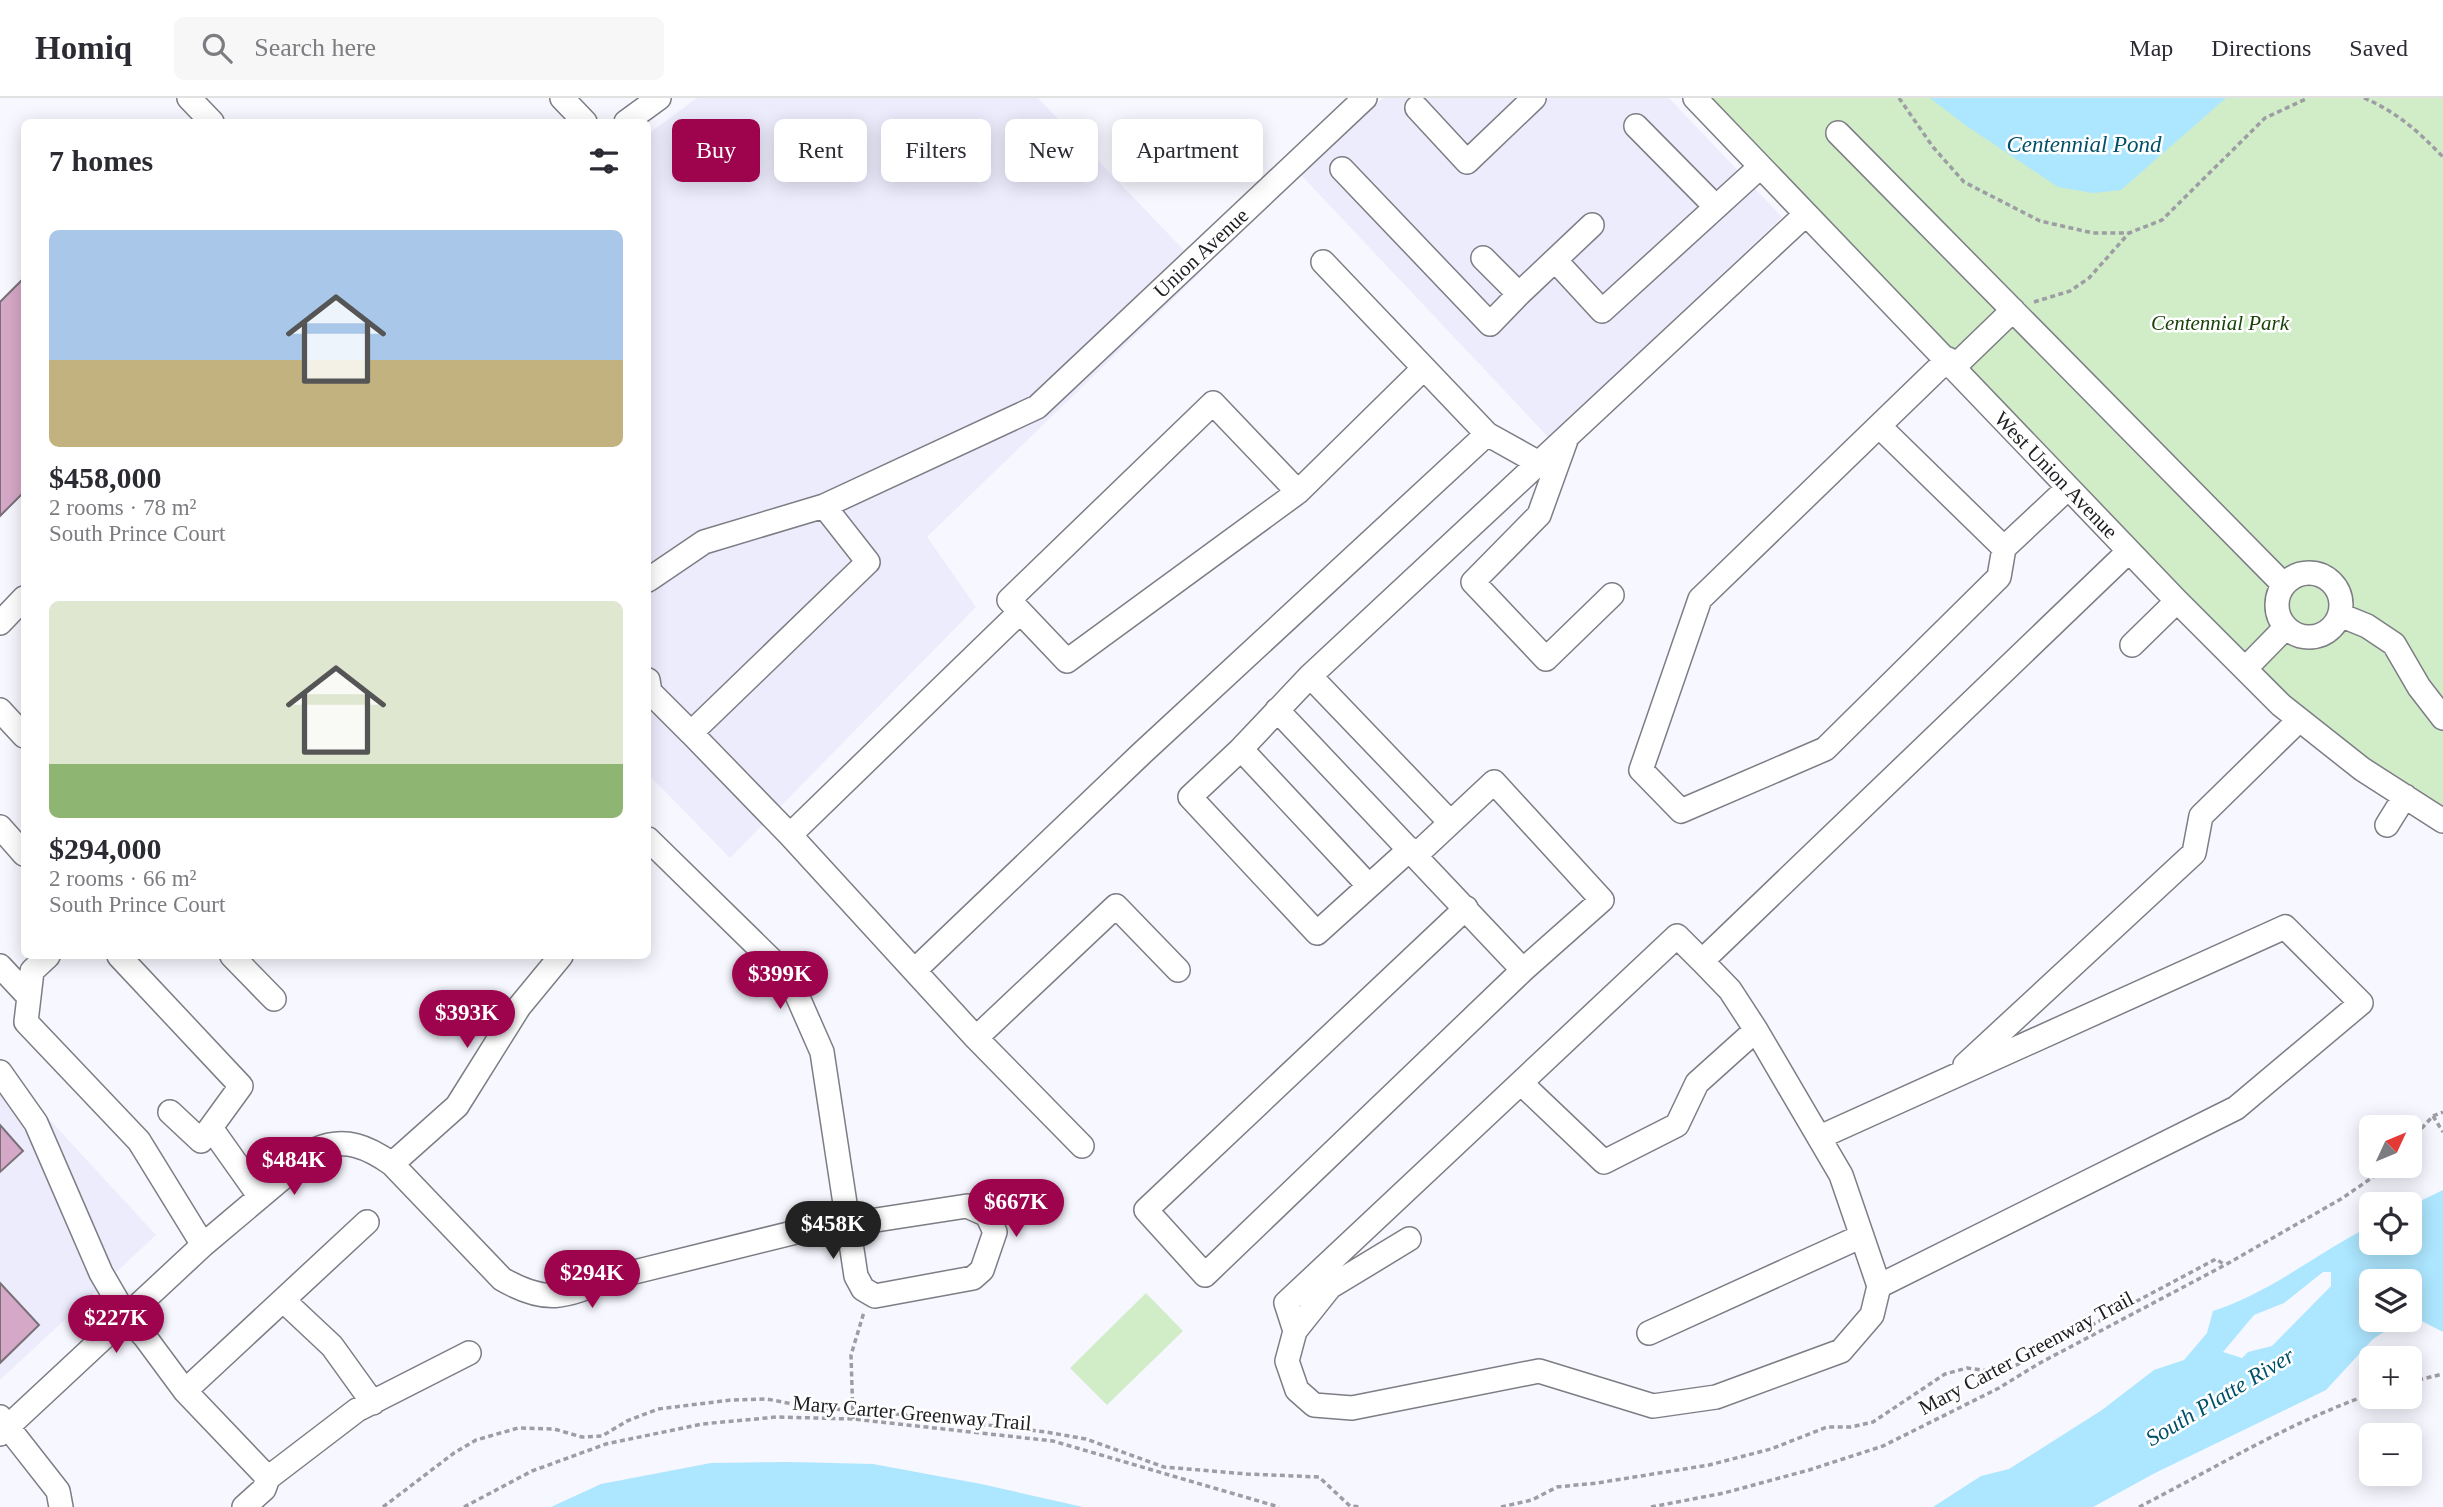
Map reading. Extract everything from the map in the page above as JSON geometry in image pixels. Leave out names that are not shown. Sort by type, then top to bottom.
[{"type":"street","points":[[189,98],[209,119]]},
{"type":"street","points":[[562,98],[581,119]]},
{"type":"street","points":[[630,119],[659,98]]},
{"type":"street","name":"Union Avenue","points":[[651,578],[704,542],[824,506],[1037,408],[1365,98]]},
{"type":"street","points":[[1417,108],[1467,162],[1534,98]]},
{"type":"street","name":"West Union Avenue","points":[[1695,98],[2245,669],[2300,720],[2362,769],[2443,821]]},
{"type":"street","points":[[1636,126],[1716,207]]},
{"type":"street","points":[[1838,133],[2284,585]]},
{"type":"street","points":[[1555,260],[1602,312],[1760,167]]},
{"type":"street","points":[[1342,169],[1490,324],[1592,225]]},
{"type":"street","points":[[1466,908],[1146,1210],[1205,1275],[1523,970],[1602,900],[1494,782],[1317,933],[1190,797],[1241,749],[1310,676],[1805,215]]},
{"type":"street","points":[[1483,258],[1519,294]]},
{"type":"street","points":[[1323,262],[1487,434],[1539,463]]},
{"type":"street","points":[[2013,310],[1879,426],[1700,599],[1641,770],[1681,811],[1825,749],[1999,577],[2004,548],[2068,488]]},
{"type":"street","points":[[1298,492],[1213,403],[1009,600],[1067,661],[1298,492],[1424,368]]},
{"type":"street","points":[[1879,426],[2004,548]]},
{"type":"street","points":[[915,970],[1141,754],[1487,434]]},
{"type":"street","points":[[1567,437],[1539,515],[1473,582],[1546,659],[1612,595]]},
{"type":"street","points":[[691,733],[868,562],[824,506]]},
{"type":"street","points":[[1702,961],[2129,551]]},
{"type":"street","points":[[2306,572],[2319,574],[2330,580],[2338,590],[2342,603],[2340,615],[2333,627],[2323,634],[2310,637],[2297,635],[2286,627],[2280,618],[2278,595],[2294,576],[2306,572]]},
{"type":"street","points":[[2132,645],[2177,601]]},
{"type":"street","points":[[790,835],[1020,612]]},
{"type":"street","points":[[2340,615],[2367,626],[2394,644],[2419,687],[2443,718]]},
{"type":"street","points":[[2245,669],[2286,627]]},
{"type":"street","points":[[1310,676],[1450,822]]},
{"type":"street","points":[[651,693],[790,835],[976,1038],[1082,1146]]},
{"type":"street","points":[[0,710],[21,733]]},
{"type":"street","points":[[1277,710],[1523,970]]},
{"type":"street","points":[[1951,1078],[2193,853],[2202,816],[2300,720]]},
{"type":"street","points":[[1241,749],[1369,886]]},
{"type":"street","points":[[2387,825],[2405,796]]},
{"type":"street","points":[[0,827],[21,851]]},
{"type":"street","points":[[61,1507],[58,1491],[3,1426],[203,1245],[317,1149],[329,1144],[355,1144],[371,1150],[392,1164],[502,1279],[519,1289],[549,1297],[573,1294],[610,1278],[850,1222],[967,1206],[987,1215],[995,1232],[982,1270],[973,1278],[875,1296],[863,1289],[856,1276],[850,1222],[822,1052],[789,976],[651,847]]},
{"type":"street","points":[[976,1038],[1116,905],[1178,970]]},
{"type":"street","points":[[1820,1137],[2285,927],[2361,1003],[2236,1108],[1879,1286]]},
{"type":"street","points":[[1295,1331],[1286,1303],[1522,1084],[1676,936],[1730,990],[1820,1137],[1841,1175],[1879,1286],[1872,1315],[1842,1351],[1716,1397],[1653,1406],[1539,1371],[1352,1408],[1314,1405],[1297,1390],[1287,1361],[1295,1331],[1330,1287],[1409,1239]]},
{"type":"street","points":[[45,959],[32,971],[26,1022],[139,1142],[203,1245]]},
{"type":"street","points":[[122,959],[241,1086],[201,1140],[170,1112]]},
{"type":"street","points":[[235,959],[274,999]]},
{"type":"street","points":[[392,1164],[457,1106],[519,1007],[559,959]]},
{"type":"street","points":[[0,966],[29,997]]},
{"type":"street","points":[[1522,1084],[1604,1162],[1677,1125],[1697,1083],[1756,1030]]},
{"type":"street","points":[[0,1072],[36,1123],[101,1273],[126,1316],[185,1391],[268,1478]]},
{"type":"street","points":[[211,1128],[260,1197]]},
{"type":"street","points":[[185,1391],[367,1222]]},
{"type":"street","points":[[1649,1333],[1862,1236]]},
{"type":"street","points":[[284,1301],[332,1346],[373,1403]]},
{"type":"street","points":[[244,1507],[264,1489],[268,1478],[357,1410],[469,1353]]},
{"type":"path","points":[[1899,98],[1933,147],[1964,181],[2040,220],[2093,233],[2129,233],[2162,220],[2265,118],[2308,98]]},
{"type":"path","points":[[2364,98],[2386,107],[2405,120],[2443,157]]},
{"type":"path","points":[[2013,310],[2070,291],[2089,278],[2129,233]]},
{"type":"path","points":[[2422,1128],[2433,1116],[2443,1112]]},
{"type":"path","points":[[2433,1116],[2443,1132]]},
{"type":"path","name":"Mary Carter Greenway Trail","points":[[1651,1507],[1724,1493],[1809,1470],[1882,1446],[1999,1388],[2038,1364],[2225,1265],[2371,1178]]},
{"type":"path","points":[[1501,1507],[1532,1500],[1557,1487],[1709,1465],[1771,1449],[1827,1427],[1851,1427],[1873,1422],[1945,1374],[1967,1368],[1995,1372],[2011,1368],[2216,1259],[2225,1265]]},
{"type":"path","points":[[853,1419],[851,1355],[862,1315],[875,1296]]},
{"type":"path","points":[[2422,1379],[2443,1374]]},
{"type":"path","points":[[383,1507],[454,1453],[476,1440],[518,1428],[554,1429],[582,1437],[602,1436],[627,1421],[658,1409],[731,1400],[767,1399],[847,1410]]},
{"type":"path","points":[[2139,1507],[2301,1423],[2359,1399]]},
{"type":"path","points":[[862,1410],[1033,1430],[1086,1439],[1164,1466],[1247,1474],[1319,1477],[1350,1506],[1360,1507]]},
{"type":"path","name":"Mary Carter Greenway Trail","points":[[464,1507],[532,1471],[606,1444],[702,1424],[777,1418],[853,1419],[1053,1441],[1279,1507]]},
{"type":"shaded area","points":[[697,98],[1038,98],[1058,119],[1005,119],[1005,182],[1098,182],[1098,161],[1112,175],[1112,182],[1119,182],[1203,270],[927,537],[976,607],[730,858],[651,777],[651,132]]},
{"type":"shaded area","points":[[1383,98],[1669,98],[1782,217],[1549,438],[1301,175]]},
{"type":"shaded area","points":[[0,1066],[156,1235],[0,1380]]},
{"type":"green space","name":"Centennial Park","points":[[1695,98],[2443,98],[2443,820],[2299,720]]},
{"type":"green space","points":[[1146,1293],[1183,1331],[1107,1405],[1070,1368]]},
{"type":"water","name":"Centennial Pond","points":[[1930,98],[2226,98],[2121,190],[2093,193],[2058,187],[1965,125]]},
{"type":"water","name":"South Platte River","points":[[2443,1190],[2443,1332],[2422,1321],[2422,1269],[2359,1269],[2359,1332],[2384,1332],[2367,1346],[2359,1346],[2359,1354],[2326,1390],[2155,1473],[2093,1507],[1933,1507],[1981,1476],[2009,1469],[2102,1410],[2154,1370],[2184,1360],[2207,1333],[2213,1311],[2256,1293],[2359,1233],[2359,1255],[2422,1255],[2422,1200]],"holes":[[[2323,1272],[2331,1272],[2331,1286],[2272,1346],[2248,1352],[2242,1358],[2223,1352],[2254,1315],[2284,1303]]]},
{"type":"water","points":[[711,1463],[873,1464],[1083,1507],[551,1507],[601,1484]]},
{"type":"building","points":[[21,281],[21,495],[0,516],[0,302]]},
{"type":"building","points":[[0,1125],[23,1151],[0,1172]]},
{"type":"building","points":[[0,1283],[39,1325],[0,1363]]}]
